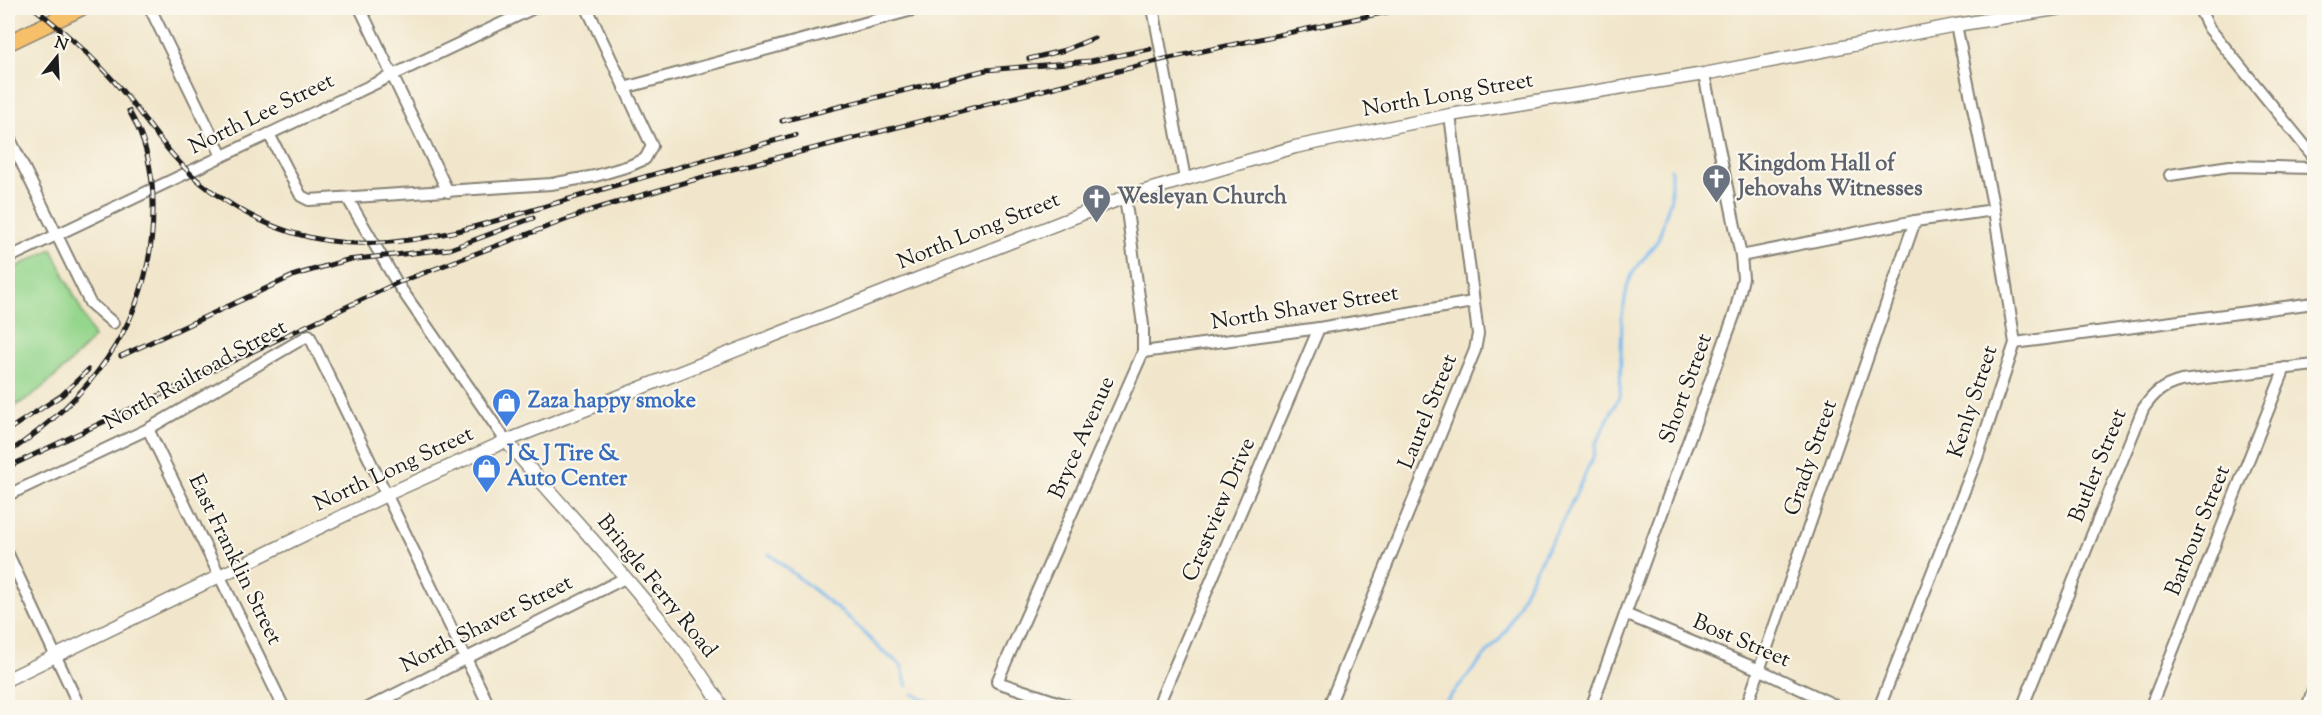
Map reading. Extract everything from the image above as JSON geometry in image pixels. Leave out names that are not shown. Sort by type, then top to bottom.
[{"type":"main road","points":[[8,44],[81,8]]},
{"type":"street","points":[[150,8],[222,156]]},
{"type":"street","points":[[360,8],[448,192]]},
{"type":"street","name":"North Lee Street","points":[[8,258],[534,8]]},
{"type":"street","points":[[269,134],[301,196],[309,200],[551,184],[595,176],[629,166],[650,155],[652,147],[587,8]]},
{"type":"street","points":[[624,88],[920,8]]},
{"type":"street","points":[[1154,8],[1185,179]]},
{"type":"street","name":"North Long Street","points":[[8,679],[388,494],[506,441],[1125,197],[1295,147],[1450,115],[1704,74],[1956,25],[2062,8]]},
{"type":"street","points":[[2199,8],[2208,28],[2314,156]]},
{"type":"street","name":"Kenly Street","points":[[1879,708],[1977,458],[2015,343],[1994,210],[1956,25]]},
{"type":"street","name":"Short Street","points":[[1591,708],[1735,313],[1743,278],[1741,256],[1704,74]]},
{"type":"street","name":"Laurel Street","points":[[1328,708],[1475,350],[1478,334],[1450,115]]},
{"type":"street","points":[[8,135],[90,303],[113,323]]},
{"type":"street","points":[[2170,175],[2230,166],[2314,168]]},
{"type":"street","name":"Bryce Avenue","points":[[1075,708],[997,682],[1143,352],[1143,325],[1125,197]]},
{"type":"street","points":[[348,199],[381,258],[506,441]]},
{"type":"street","points":[[1741,256],[1915,221],[1994,210]]},
{"type":"street","name":"Grady Street","points":[[1746,708],[1915,221]]},
{"type":"street","name":"North Shaver Street","points":[[1143,352],[1319,328],[1473,302]]},
{"type":"street","points":[[2015,343],[2202,320],[2314,303]]},
{"type":"street","name":"Crestview Drive","points":[[1157,708],[1319,328]]},
{"type":"street","name":"North Railroad Street","points":[[8,495],[148,429],[309,335],[388,494]]},
{"type":"street","name":"Butler Street","points":[[2022,708],[2143,409],[2153,394],[2164,386],[2181,381],[2314,365]]},
{"type":"street","name":"Barbour Street","points":[[2150,708],[2285,368]]},
{"type":"street","name":"East Franklin Street","points":[[148,429],[285,708]]},
{"type":"street","name":"Bringle Ferry Road","points":[[506,441],[625,578],[692,663],[723,708]]},
{"type":"street","points":[[388,494],[490,708]]},
{"type":"street","points":[[8,554],[80,708]]},
{"type":"street","name":"North Shaver Street","points":[[368,708],[625,578]]},
{"type":"street","name":"Bost Street","points":[[1625,614],[1760,670],[1841,708]]},
{"type":"street","points":[[2307,708],[2314,686]]},
{"type":"green space","points":[[52,249],[94,337],[75,358],[33,395],[8,410],[8,271]]},
{"type":"waterway","points":[[1440,708],[1506,631],[1534,572],[1567,513],[1594,455],[1596,443],[1620,395],[1622,316],[1628,283],[1634,271],[1658,240],[1671,198],[1671,169]]},
{"type":"waterway","points":[[769,554],[850,619],[880,649],[901,665],[907,686]]},
{"type":"waterway","points":[[913,694],[942,708]]},
{"type":"railway","points":[[34,8],[96,62],[129,99],[176,159],[210,190],[256,218],[300,235],[345,243],[389,242],[479,226],[796,135]]},
{"type":"railway","points":[[8,467],[397,283],[592,210],[717,173],[1165,59],[1406,8]]},
{"type":"railway","points":[[1029,59],[1065,50],[1094,38]]},
{"type":"railway","points":[[782,121],[986,70],[1091,61],[1150,49]]},
{"type":"railway","points":[[8,453],[39,431],[91,380],[112,351],[129,320],[142,287],[150,251],[152,186],[145,148],[129,111]]},
{"type":"railway","points":[[121,356],[295,275],[347,260],[450,249],[533,218]]},
{"type":"railway","points":[[8,430],[62,395],[88,370]]},
{"type":"place","name":"Kingdom Hall of Jehovahs Witnesses","points":[[1717,204]]},
{"type":"place","name":"Wesleyan Church","points":[[1096,224]]},
{"type":"place","name":"Zaza happy smoke","points":[[507,428]]},
{"type":"place","name":"J & J Tire & Auto Center","points":[[486,494]]}]
